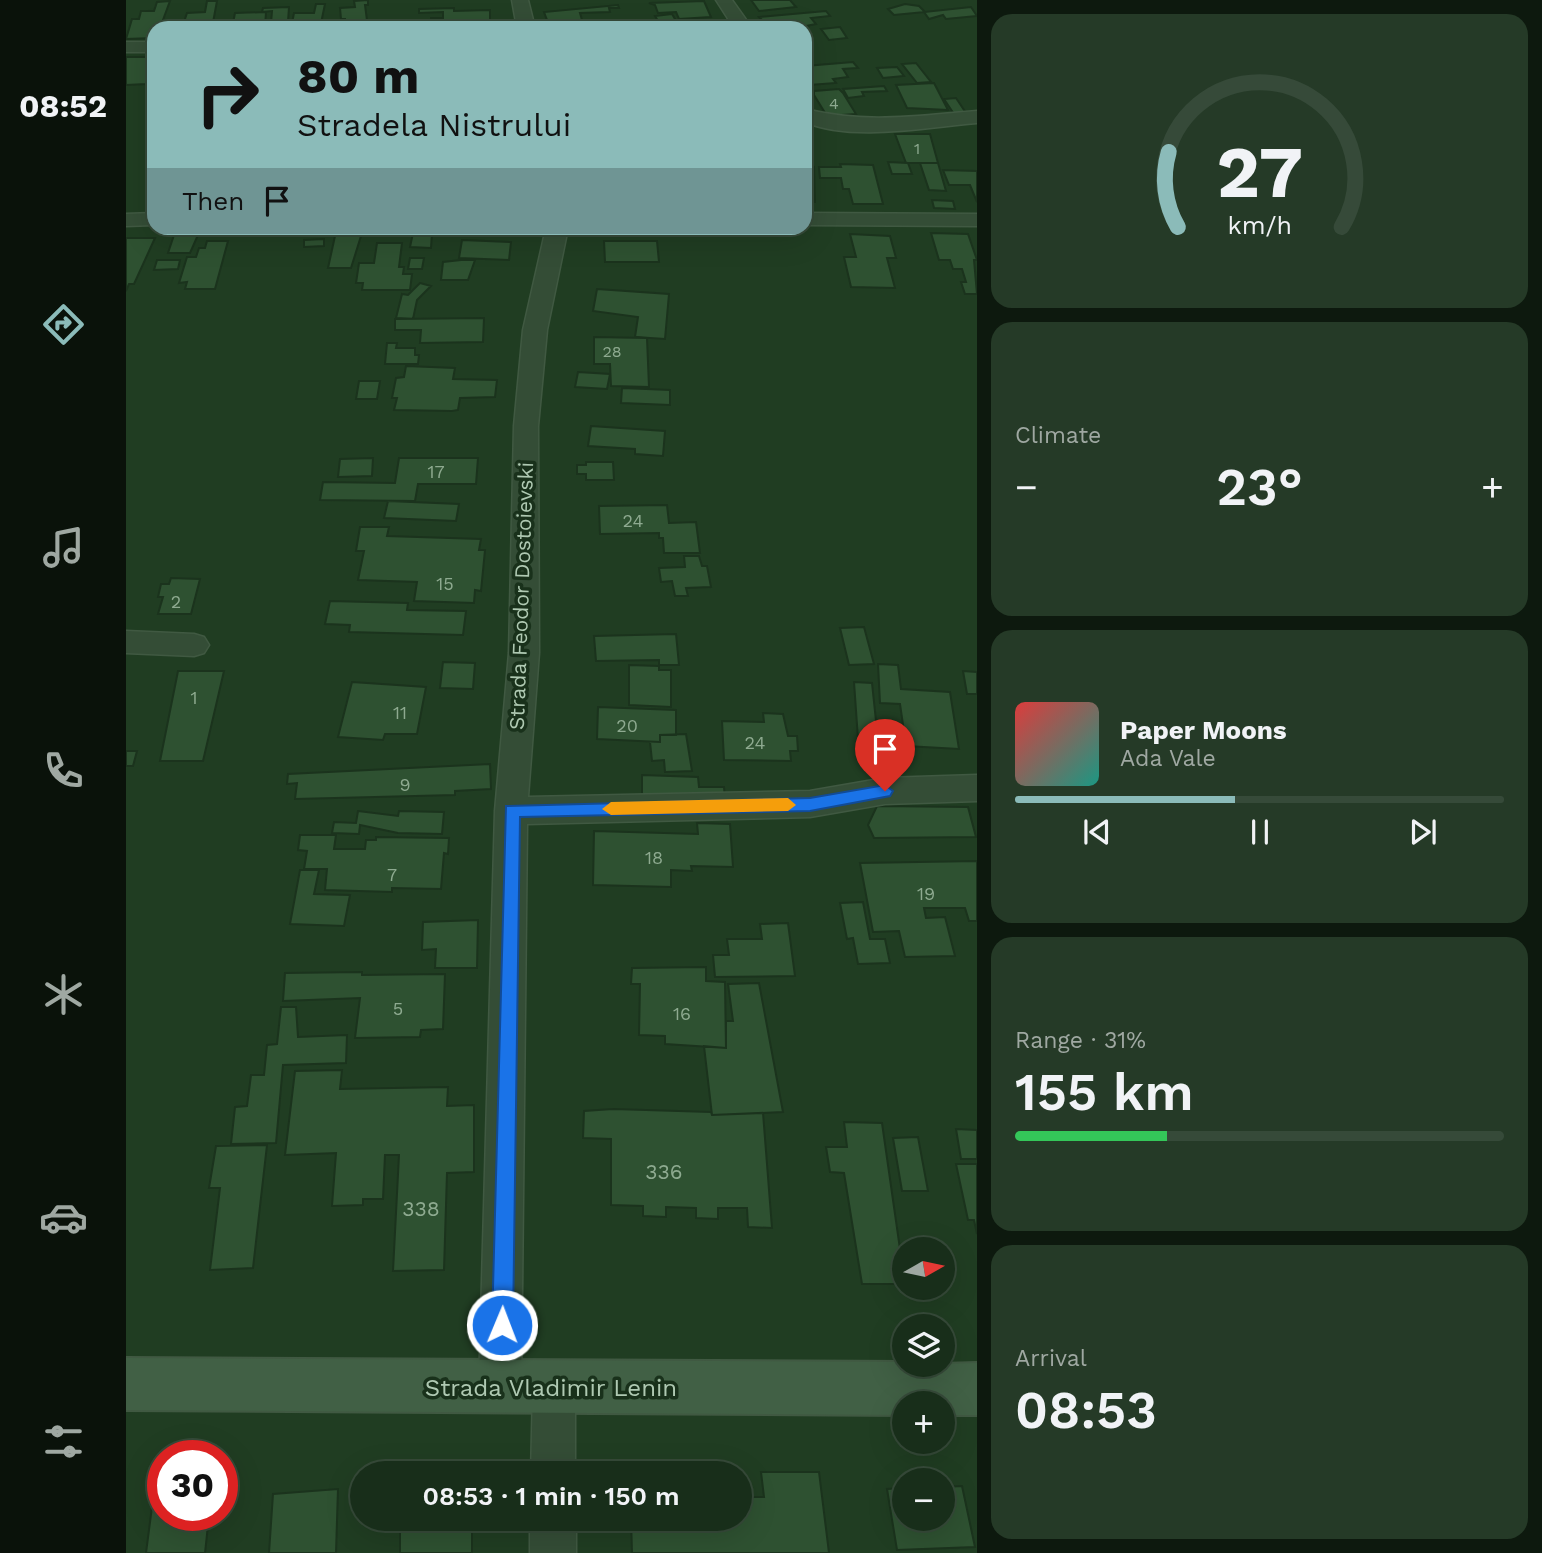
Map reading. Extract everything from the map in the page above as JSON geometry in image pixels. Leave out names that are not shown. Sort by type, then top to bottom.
[{"type":"main road","name":"Strada Vladimir Lenin","points":[[126,1384],[554,1389],[977,1389]]},
{"type":"street","points":[[520,0],[524,21]]},
{"type":"street","points":[[724,0],[738,21]]},
{"type":"street","points":[[126,47],[147,47]]},
{"type":"street","points":[[812,119],[835,124],[977,117]]},
{"type":"street","points":[[126,219],[147,219]]},
{"type":"street","points":[[812,219],[977,220]]},
{"type":"street","name":"Strada Feodor Dostoievski","points":[[500,1388],[512,811],[524,653],[526,426],[535,330],[555,235]]},
{"type":"street","points":[[126,642],[194,645]]},
{"type":"street","points":[[512,811],[810,804],[885,791],[977,788]]},
{"type":"street","points":[[553,1461],[554,1389]]},
{"type":"street","points":[[553,1531],[553,1553]]},
{"type":"building","points":[[368,0],[368,5],[365,5],[367,21],[341,19],[340,8],[355,7],[354,1]]},
{"type":"building","points":[[751,0],[790,0],[796,7],[759,11]]},
{"type":"building","points":[[170,1],[163,21],[147,21],[147,38],[126,39],[132,19],[139,19],[141,11],[154,11],[157,2]]},
{"type":"building","points":[[207,1],[217,1],[213,21],[184,21],[187,13],[205,12]]},
{"type":"building","points":[[704,1],[711,17],[679,19],[676,12],[658,13],[655,5],[649,3]]},
{"type":"building","points":[[316,4],[325,4],[321,21],[292,21],[294,13],[314,13]]},
{"type":"building","points":[[905,4],[919,6],[925,12],[894,15],[888,9]]},
{"type":"building","points":[[618,5],[619,8],[609,8],[610,12],[580,13],[582,20],[547,20],[544,12]]},
{"type":"building","points":[[289,7],[288,21],[271,21],[272,11],[262,12],[263,8]]},
{"type":"building","points":[[971,7],[977,16],[946,19],[943,15],[929,19],[924,12]]},
{"type":"building","points":[[419,9],[490,10],[490,21],[431,21],[431,18],[443,18],[443,12],[419,13]]},
{"type":"building","points":[[826,11],[830,16],[811,18],[816,24],[812,25],[812,21],[763,21],[759,17]]},
{"type":"building","points":[[266,12],[265,21],[233,21],[235,13]]},
{"type":"building","points":[[672,14],[676,21],[658,21],[655,16]]},
{"type":"building","points":[[840,27],[847,38],[829,40],[821,29]]},
{"type":"building","points":[[126,57],[147,57],[147,84],[126,85]]},
{"type":"building","points":[[853,62],[858,68],[843,69],[848,77],[833,79],[836,83],[812,85],[812,65]]},
{"type":"building","points":[[916,63],[931,82],[917,83],[902,64]]},
{"type":"building","points":[[897,67],[904,76],[883,78],[877,68]]},
{"type":"building","points":[[934,83],[948,110],[907,108],[896,85]]},
{"type":"building","points":[[884,86],[887,91],[862,92],[864,96],[848,98],[843,89]]},
{"type":"building","points":[[839,89],[856,114],[827,116],[814,95],[814,91]]},
{"type":"building","points":[[956,98],[966,113],[954,114],[944,99]]},
{"type":"building","points":[[895,134],[930,134],[938,163],[906,163]]},
{"type":"building","points":[[888,162],[908,163],[912,174],[892,174]]},
{"type":"building","points":[[920,163],[938,163],[946,191],[929,190]]},
{"type":"building","points":[[840,164],[873,165],[883,204],[853,204],[849,189],[843,189],[841,178],[820,178],[819,167],[841,167]]},
{"type":"building","points":[[812,167],[814,167],[815,202],[812,202]]},
{"type":"building","points":[[943,170],[977,171],[977,202],[970,185],[949,185]]},
{"type":"building","points":[[932,200],[953,201],[955,209],[934,208]]},
{"type":"building","points":[[931,233],[968,234],[977,260],[974,260],[977,294],[965,294],[961,282],[966,282],[962,269],[953,269],[950,260],[939,260]]},
{"type":"building","points":[[850,234],[890,236],[896,258],[887,258],[895,288],[851,287],[844,257],[856,257]]},
{"type":"building","points":[[174,235],[198,235],[190,253],[168,253]]},
{"type":"building","points":[[413,235],[432,235],[431,248],[410,247]]},
{"type":"building","points":[[335,236],[361,236],[351,268],[328,268]]},
{"type":"building","points":[[126,238],[155,238],[134,284],[129,284],[126,291]]},
{"type":"building","points":[[324,239],[324,246],[304,247],[304,240]]},
{"type":"building","points":[[462,240],[511,242],[509,260],[459,258]]},
{"type":"building","points":[[207,241],[228,241],[215,289],[185,289],[187,282],[179,283],[187,257],[196,257],[199,248],[205,248]]},
{"type":"building","points":[[604,241],[657,241],[659,262],[605,262]]},
{"type":"building","points":[[377,243],[402,243],[399,267],[404,267],[403,274],[412,274],[410,290],[362,290],[363,283],[356,283],[359,263],[374,263]]},
{"type":"building","points":[[410,258],[424,258],[422,269],[408,269]]},
{"type":"building","points":[[157,260],[180,260],[178,269],[154,270]]},
{"type":"building","points":[[475,260],[468,280],[441,280],[443,262]]},
{"type":"building","points":[[420,283],[431,286],[417,300],[413,319],[396,318],[402,294],[408,295]]},
{"type":"building","points":[[597,289],[669,294],[665,339],[635,337],[638,317],[593,311]]},
{"type":"building","points":[[484,318],[483,342],[420,343],[421,330],[395,330],[395,319]]},
{"type":"building","points":[[594,337],[647,338],[649,387],[611,386],[610,364],[594,364]]},
{"type":"building","points":[[387,343],[397,343],[396,348],[415,348],[415,355],[419,355],[418,364],[385,364]]},
{"type":"building","points":[[406,366],[455,368],[453,379],[497,380],[495,397],[460,398],[458,410],[452,411],[394,410],[397,398],[392,398],[396,378],[404,377]]},
{"type":"building","points":[[578,372],[610,374],[607,389],[575,387]]},
{"type":"building","points":[[359,381],[380,381],[377,399],[356,399]]},
{"type":"building","points":[[622,388],[670,390],[670,405],[621,403]]},
{"type":"building","points":[[591,426],[665,431],[663,456],[635,454],[635,449],[588,446]]},
{"type":"building","points":[[373,458],[372,476],[338,477],[340,459]]},
{"type":"building","points":[[399,458],[478,458],[476,484],[418,484],[415,501],[320,500],[323,482],[395,483]]},
{"type":"building","points":[[586,462],[613,462],[614,480],[586,480],[586,474],[577,474],[577,465],[586,465]]},
{"type":"building","points":[[388,501],[459,504],[456,521],[384,518]]},
{"type":"building","points":[[667,505],[669,523],[696,522],[700,553],[664,553],[663,538],[659,538],[659,533],[600,534],[599,506]]},
{"type":"building","points":[[360,527],[389,527],[387,536],[481,539],[479,550],[485,550],[481,591],[475,590],[474,603],[414,601],[417,582],[358,580],[364,551],[356,551]]},
{"type":"building","points":[[684,556],[699,556],[702,566],[707,566],[711,587],[686,588],[688,596],[675,596],[672,581],[661,582],[659,568],[685,567]]},
{"type":"building","points":[[171,578],[200,579],[191,614],[158,614],[163,597],[158,597],[161,584],[169,584]]},
{"type":"building","points":[[330,601],[408,603],[407,610],[466,611],[463,635],[349,632],[350,625],[325,624]]},
{"type":"building","points":[[864,627],[874,664],[849,665],[840,628]]},
{"type":"building","points":[[676,634],[679,665],[659,665],[659,660],[596,661],[594,636]]},
{"type":"building","points":[[443,662],[475,663],[473,689],[440,688]]},
{"type":"building","points":[[878,664],[898,665],[901,689],[950,692],[959,749],[906,746],[900,704],[880,703]]},
{"type":"building","points":[[629,665],[659,666],[659,670],[671,670],[671,707],[629,705]]},
{"type":"building","points":[[178,671],[224,671],[203,761],[160,761]]},
{"type":"building","points":[[963,671],[977,672],[977,694],[967,694]]},
{"type":"building","points":[[352,682],[426,687],[417,734],[385,734],[383,740],[338,737]]},
{"type":"building","points":[[854,682],[872,683],[878,740],[858,739]]},
{"type":"building","points":[[598,707],[676,710],[676,735],[660,735],[660,742],[597,739]]},
{"type":"building","points":[[763,713],[783,714],[788,736],[797,736],[798,751],[790,751],[791,761],[724,760],[722,721],[764,722]]},
{"type":"building","points":[[686,734],[692,771],[665,772],[664,760],[652,761],[650,742],[660,742],[660,735]]},
{"type":"building","points":[[126,751],[137,751],[133,766],[126,766]]},
{"type":"building","points":[[490,764],[491,789],[455,791],[455,795],[295,799],[297,783],[287,784],[288,774]]},
{"type":"building","points":[[642,775],[698,777],[699,787],[724,787],[725,799],[642,797]]},
{"type":"building","points":[[877,806],[968,807],[976,837],[874,838],[868,825]]},
{"type":"building","points":[[358,811],[398,816],[399,811],[444,812],[442,834],[398,833],[360,825],[359,834],[332,833],[334,822],[356,823]]},
{"type":"building","points":[[697,823],[730,824],[733,867],[691,866],[692,871],[671,870],[671,887],[593,885],[594,831],[698,834]]},
{"type":"building","points":[[300,835],[336,835],[334,849],[365,849],[366,840],[376,840],[376,837],[449,838],[448,854],[444,853],[441,889],[392,888],[392,892],[325,890],[327,869],[304,869],[307,851],[298,850]]},
{"type":"building","points":[[977,861],[977,921],[969,921],[965,908],[924,908],[926,918],[945,917],[955,956],[905,957],[899,931],[873,932],[860,863]]},
{"type":"building","points":[[300,870],[319,870],[314,894],[350,895],[344,926],[290,924]]},
{"type":"building","points":[[863,902],[870,939],[885,939],[890,963],[858,964],[853,938],[847,939],[840,903]]},
{"type":"building","points":[[478,920],[477,968],[435,968],[436,949],[422,950],[423,922]]},
{"type":"building","points":[[788,923],[795,976],[715,977],[713,955],[729,955],[727,939],[762,939],[760,924]]},
{"type":"building","points":[[706,967],[706,981],[725,982],[726,1048],[665,1044],[665,1036],[639,1035],[640,984],[631,984],[632,968]]},
{"type":"building","points":[[362,972],[362,975],[445,974],[443,1029],[421,1030],[420,1037],[355,1038],[360,998],[283,1001],[285,973]]},
{"type":"building","points":[[759,983],[783,1112],[712,1115],[704,1046],[726,1048],[726,1021],[733,1021],[728,984]]},
{"type":"building","points":[[281,1007],[296,1007],[298,1037],[347,1035],[346,1063],[283,1065],[276,1143],[231,1144],[235,1107],[247,1106],[251,1075],[264,1075],[267,1045],[277,1044]]},
{"type":"building","points":[[342,1070],[340,1089],[448,1087],[447,1106],[474,1105],[474,1172],[447,1173],[444,1270],[393,1271],[399,1155],[385,1155],[383,1199],[363,1199],[363,1205],[332,1206],[336,1153],[285,1155],[295,1071]]},
{"type":"building","points":[[613,1109],[711,1112],[712,1115],[763,1113],[772,1228],[748,1227],[747,1208],[718,1208],[718,1219],[696,1218],[696,1208],[666,1207],[666,1217],[643,1216],[643,1206],[611,1205],[611,1139],[583,1138],[584,1111]]},
{"type":"building","points":[[844,1122],[882,1123],[898,1237],[892,1237],[892,1284],[862,1284],[844,1173],[830,1172],[826,1147],[847,1147]]},
{"type":"building","points":[[956,1129],[977,1130],[977,1159],[961,1159]]},
{"type":"building","points":[[918,1137],[928,1191],[902,1191],[893,1138]]},
{"type":"building","points":[[267,1145],[253,1268],[210,1270],[220,1188],[209,1188],[216,1146]]},
{"type":"building","points":[[956,1164],[977,1164],[977,1234],[974,1220],[968,1220]]},
{"type":"building","points":[[761,1472],[819,1472],[829,1553],[632,1553],[631,1531],[752,1531],[752,1497],[764,1497]]},
{"type":"building","points":[[955,1486],[962,1486],[975,1547],[897,1550],[894,1531],[955,1531]]},
{"type":"building","points":[[338,1489],[336,1553],[269,1553],[273,1494]]},
{"type":"building","points":[[887,1489],[892,1489],[892,1520]]},
{"type":"building","points":[[149,1531],[207,1531],[205,1553],[146,1553]]},
{"type":"building","points":[[400,1531],[472,1531],[472,1553],[400,1553]]},
{"type":"slow traffic","points":[[611,809],[788,805]]},
{"type":"route","points":[[502,1325],[512,811],[810,804],[849,800],[885,791]]}]
